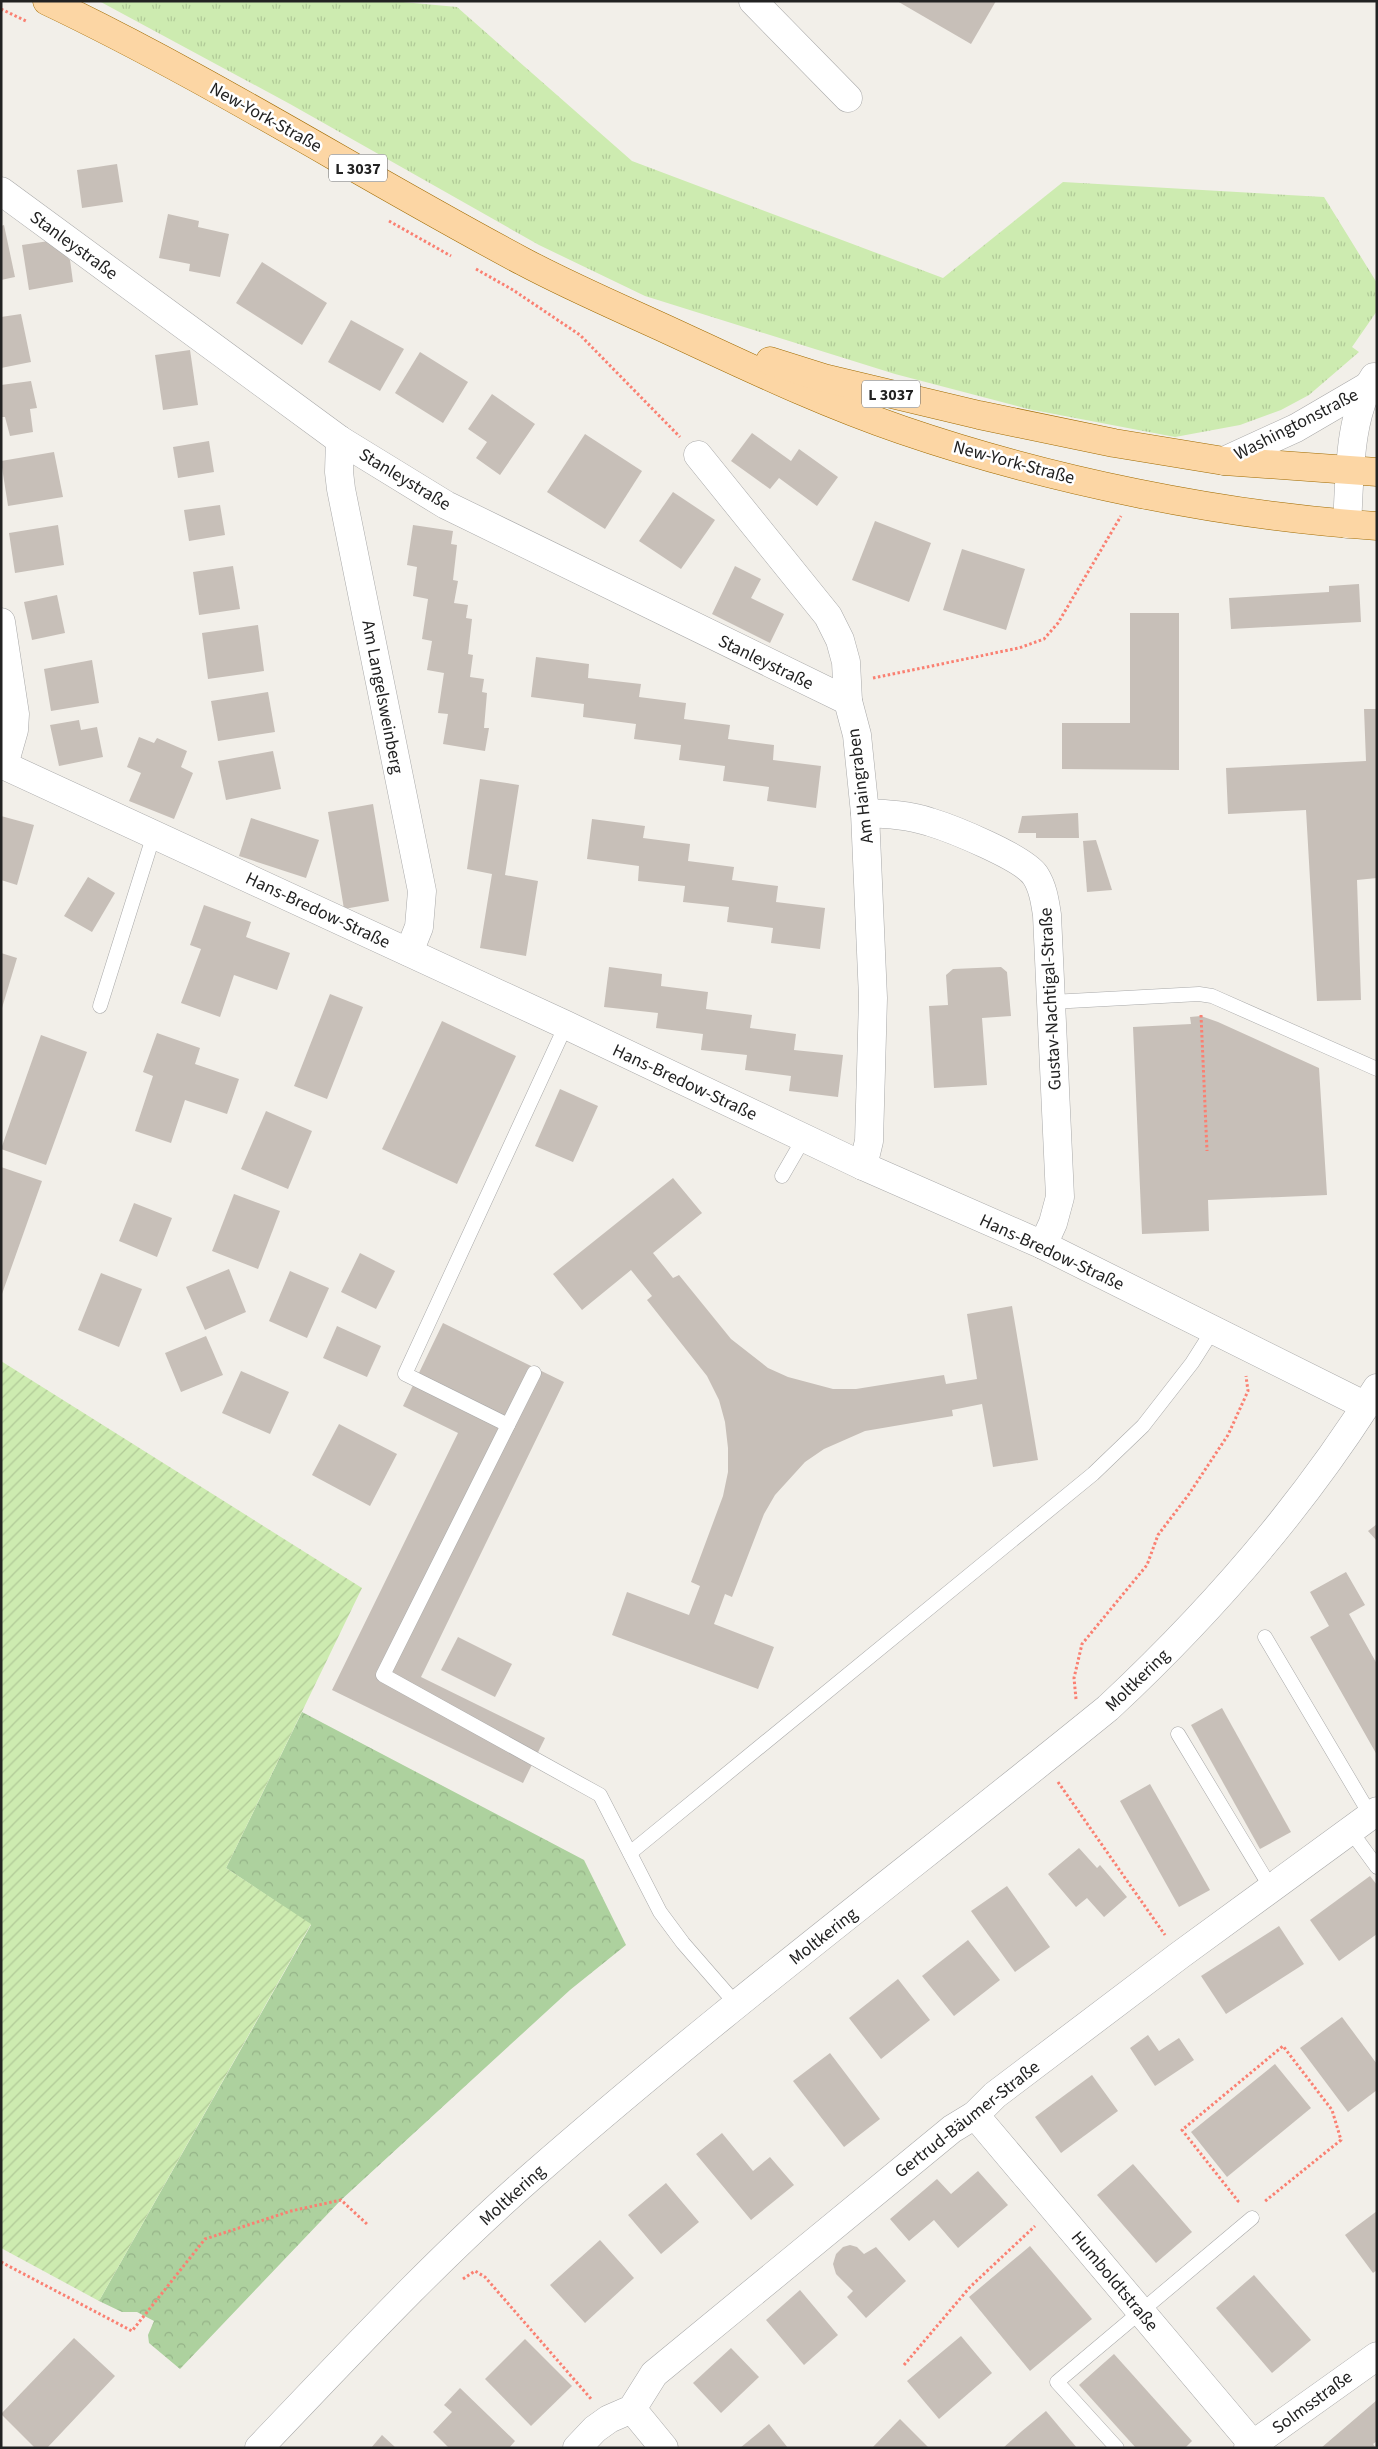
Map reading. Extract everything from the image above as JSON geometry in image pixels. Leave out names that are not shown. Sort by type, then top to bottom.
[{"type":"main road","name":"New-York-Straße","points":[[47,1],[188,73],[526,263],[746,368],[823,401],[902,430],[982,454],[1140,492],[1215,506],[1348,524],[1377,526]]},
{"type":"main road","name":"New-York-Straße","points":[[671,331],[824,378],[979,415],[1114,443],[1224,461],[1364,472]]},
{"type":"street","points":[[753,1],[848,98]]},
{"type":"street","name":"Stanleystraße","points":[[1,191],[340,440],[446,505],[848,692]]},
{"type":"street","name":"Washingtonstraße","points":[[1224,461],[1296,428],[1372,380]]},
{"type":"street","name":"Washingtonstraße","points":[[1348,524],[1364,472],[1353,440],[1372,380]]},
{"type":"street","name":"Am Langelsweinberg","points":[[340,440],[338,472],[341,489],[422,891],[419,927],[409,952]]},
{"type":"street","name":"Am Haingraben","points":[[698,455],[828,616],[840,640],[856,734],[866,813],[873,998],[869,1141],[863,1166]]},
{"type":"street","points":[[1,622],[15,714],[12,739],[3,764]]},
{"type":"street","name":"Hans-Bredow-Straße","points":[[3,764],[566,1025],[863,1166],[1043,1245],[1240,1343],[1371,1397]]},
{"type":"street","name":"Gustav-Nachtigal-Straße","points":[[866,813],[900,815],[930,822],[1015,858],[1035,876],[1045,900],[1060,1197],[1053,1224],[1043,1245]]},
{"type":"street","name":"Moltkering","points":[[258,2448],[423,2278],[532,2176],[737,2005],[1079,1732],[1159,1661],[1253,1560],[1303,1498],[1371,1397],[1377,1380]]},
{"type":"street","name":"Gertrud-Bäumer-Straße","points":[[577,2448],[595,2429],[620,2414],[654,2374],[952,2129],[975,2115],[995,2096],[1180,1955],[1366,1819]]},
{"type":"street","name":"Humboldtstraße","points":[[975,2115],[1140,2310],[1252,2447]]},
{"type":"street","name":"Solmsstraße","points":[[1252,2447],[1377,2356]]},
{"type":"street","points":[[620,2414],[664,2448]]},
{"type":"lane","points":[[100,1006],[154,834]]},
{"type":"lane","points":[[1051,1002],[1199,994],[1212,996],[1377,1070]]},
{"type":"lane","points":[[508,1425],[405,1374],[566,1025]]},
{"type":"lane","points":[[782,1176],[804,1138]]},
{"type":"lane","points":[[630,1852],[1093,1474],[1143,1426],[1192,1363],[1213,1330]]},
{"type":"lane","points":[[534,1374],[383,1675],[600,1795],[660,1912],[683,1943],[737,2005]]},
{"type":"lane","points":[[1266,1637],[1366,1819],[1377,1867]]},
{"type":"lane","points":[[1178,1734],[1271,1888]]},
{"type":"lane","points":[[1117,2448],[1057,2382],[1140,2310],[1252,2218]]},
{"type":"path","points":[[386,219],[452,256]]},
{"type":"path","points":[[470,266],[514,290],[580,335],[698,455]]},
{"type":"path","points":[[848,692],[1019,648],[1044,639],[1058,623],[1123,512]]},
{"type":"path","points":[[1199,994],[1207,1152]]},
{"type":"path","points":[[1079,1732],[1074,1678],[1082,1644],[1147,1565],[1158,1536],[1189,1494],[1228,1435],[1248,1391],[1240,1343]]},
{"type":"path","points":[[1042,1762],[1180,1955]]},
{"type":"path","points":[[1246,2202],[1238,2201],[1182,2130],[1283,2046],[1332,2110],[1341,2140],[1260,2205]]},
{"type":"path","points":[[1,2262],[132,2331],[205,2239],[291,2210],[341,2200],[368,2225]]},
{"type":"path","points":[[1231,2207],[1238,2201]]},
{"type":"path","points":[[904,2365],[970,2287],[1054,2209]]},
{"type":"path","points":[[461,2281],[475,2271],[485,2277],[620,2414]]},
{"type":"green space","points":[[99,1],[392,1],[457,7],[632,161],[943,278],[1063,182],[1324,197],[1377,283],[1377,311],[1352,347],[1359,352],[1309,395],[1281,410],[1240,425],[1175,437],[1028,409],[895,374],[645,296],[539,245],[290,104]]},
{"type":"green space","points":[[1,1361],[362,1588],[226,1868],[311,1924],[99,2301],[1,2248]]},
{"type":"green space","points":[[302,1712],[584,1860],[626,1945],[570,1990],[341,2200],[180,2369],[149,2343],[148,2335],[154,2321],[137,2312],[122,2312],[99,2301],[311,1925],[226,1868]]},
{"type":"building","points":[[897,1],[996,1],[971,44]]},
{"type":"building","points":[[117,164],[123,202],[82,208],[77,170]]},
{"type":"building","points":[[168,214],[199,221],[198,227],[229,234],[220,277],[189,271],[190,264],[159,258]]},
{"type":"building","points":[[4,225],[15,277],[1,280],[1,226]]},
{"type":"building","points":[[49,241],[70,260],[73,282],[29,290],[22,245]]},
{"type":"building","points":[[262,262],[327,303],[302,345],[236,303]]},
{"type":"building","points":[[21,314],[31,362],[1,368],[1,317]]},
{"type":"building","points":[[351,320],[404,349],[380,391],[328,362]]},
{"type":"building","points":[[190,350],[198,405],[163,410],[155,355]]},
{"type":"building","points":[[420,352],[468,382],[443,423],[395,393]]},
{"type":"building","points":[[31,381],[37,408],[30,409],[33,432],[10,436],[5,417],[1,417],[1,385]]},
{"type":"building","points":[[492,394],[535,424],[500,475],[476,458],[487,442],[468,429]]},
{"type":"building","points":[[752,433],[791,461],[799,449],[838,477],[817,506],[779,478],[770,489],[731,461]]},
{"type":"building","points":[[585,434],[642,471],[605,529],[547,492]]},
{"type":"building","points":[[209,441],[214,472],[178,478],[173,447]]},
{"type":"building","points":[[54,452],[63,497],[8,506],[1,461]]},
{"type":"building","points":[[673,492],[715,520],[681,569],[639,541]]},
{"type":"building","points":[[220,505],[225,535],[189,541],[184,510]]},
{"type":"building","points":[[875,521],[931,543],[909,602],[852,580]]},
{"type":"building","points":[[58,525],[64,565],[15,573],[9,533]]},
{"type":"building","points":[[413,525],[453,531],[451,544],[457,545],[453,580],[458,581],[454,603],[468,605],[466,618],[472,619],[468,654],[473,655],[470,677],[484,679],[482,692],[487,693],[484,728],[489,728],[485,751],[443,744],[448,714],[438,713],[444,673],[427,670],[432,641],[422,639],[428,599],[413,596],[417,567],[407,565]]},
{"type":"building","points":[[962,549],[1025,569],[1006,630],[943,610]]},
{"type":"building","points":[[233,566],[240,609],[199,615],[193,572]]},
{"type":"building","points":[[735,566],[761,579],[751,598],[784,614],[770,643],[712,614]]},
{"type":"building","points":[[1359,584],[1361,622],[1231,629],[1229,598],[1329,592],[1329,586]]},
{"type":"building","points":[[57,595],[65,633],[32,640],[24,602]]},
{"type":"building","points":[[1130,613],[1179,613],[1179,770],[1062,769],[1062,723],[1130,723]]},
{"type":"building","points":[[258,625],[264,671],[208,679],[202,633]]},
{"type":"building","points":[[536,657],[589,664],[588,678],[641,684],[639,697],[686,703],[684,719],[730,725],[728,739],[774,745],[773,760],[821,766],[816,808],[767,801],[769,787],[723,781],[725,766],[679,760],[681,745],[634,739],[636,724],[583,717],[584,704],[531,697]]},
{"type":"building","points":[[92,660],[99,703],[51,711],[44,669]]},
{"type":"building","points":[[268,692],[275,732],[218,741],[211,701]]},
{"type":"building","points":[[1364,709],[1377,709],[1377,878],[1357,880],[1361,1000],[1317,1001],[1306,810],[1228,814],[1226,768],[1366,761]]},
{"type":"building","points":[[79,720],[81,730],[97,727],[103,757],[59,766],[50,725]]},
{"type":"building","points":[[139,737],[154,743],[157,738],[187,751],[181,767],[193,773],[174,819],[129,801],[141,773],[127,767]]},
{"type":"building","points":[[273,751],[281,789],[226,800],[218,761]]},
{"type":"building","points":[[480,779],[519,785],[505,875],[538,881],[526,956],[480,948],[492,874],[467,869]]},
{"type":"building","points":[[373,804],[389,901],[344,909],[328,812]]},
{"type":"building","points":[[1078,813],[1079,838],[1036,838],[1036,833],[1018,833],[1022,816]]},
{"type":"building","points":[[1,816],[34,825],[17,885],[1,880]]},
{"type":"building","points":[[251,818],[319,840],[306,878],[239,856]]},
{"type":"building","points":[[592,819],[645,826],[643,838],[690,844],[688,861],[734,867],[732,880],[778,886],[776,902],[825,908],[820,949],[771,943],[773,928],[727,922],[729,907],[683,902],[685,886],[638,881],[639,866],[587,859]]},
{"type":"building","points":[[1096,840],[1112,890],[1087,892],[1083,841]]},
{"type":"building","points":[[88,877],[115,893],[92,932],[64,916]]},
{"type":"building","points":[[204,905],[251,922],[246,937],[290,953],[277,990],[234,975],[220,1017],[181,1003],[201,949],[190,945]]},
{"type":"building","points":[[1,953],[17,958],[2,1008],[1,1008]]},
{"type":"building","points":[[609,967],[662,974],[661,986],[708,992],[706,1009],[752,1015],[750,1028],[796,1034],[794,1050],[843,1055],[838,1097],[789,1091],[791,1076],[745,1070],[747,1055],[701,1050],[703,1034],[656,1028],[658,1013],[604,1007]]},
{"type":"building","points":[[1001,967],[1007,972],[1011,1016],[982,1018],[987,1085],[934,1088],[929,1006],[948,1005],[946,975],[953,969]]},
{"type":"building","points":[[330,994],[363,1007],[327,1099],[294,1086]]},
{"type":"building","points":[[1201,1016],[1319,1068],[1327,1195],[1208,1200],[1209,1231],[1142,1234],[1133,1027],[1191,1024],[1190,1017]]},
{"type":"building","points":[[442,1021],[516,1056],[457,1184],[382,1149]]},
{"type":"building","points":[[157,1033],[200,1048],[195,1064],[239,1079],[227,1114],[185,1100],[171,1143],[135,1131],[153,1076],[143,1072]]},
{"type":"building","points":[[41,1035],[87,1052],[46,1165],[1,1149]]},
{"type":"building","points":[[560,1089],[598,1106],[573,1162],[535,1146]]},
{"type":"building","points":[[266,1111],[312,1131],[288,1189],[241,1169]]},
{"type":"building","points":[[1,1167],[42,1181],[2,1294],[1,1294]]},
{"type":"building","points":[[673,1178],[702,1213],[653,1253],[673,1278],[679,1275],[731,1339],[768,1368],[788,1377],[833,1389],[856,1389],[944,1375],[946,1384],[977,1379],[967,1314],[1012,1306],[1038,1460],[993,1467],[982,1404],[952,1410],[953,1416],[865,1431],[824,1449],[805,1462],[775,1495],[764,1514],[732,1597],[725,1594],[714,1624],[774,1647],[758,1689],[612,1635],[627,1592],[689,1615],[700,1586],[691,1582],[723,1496],[728,1472],[725,1422],[719,1400],[707,1376],[647,1300],[652,1296],[631,1270],[582,1310],[553,1274]]},
{"type":"building","points":[[234,1194],[280,1211],[258,1269],[212,1251]]},
{"type":"building","points":[[134,1203],[172,1218],[157,1257],[119,1241]]},
{"type":"building","points":[[360,1253],[395,1271],[376,1309],[341,1292]]},
{"type":"building","points":[[229,1269],[246,1312],[205,1330],[186,1287]]},
{"type":"building","points":[[290,1271],[329,1288],[307,1338],[269,1321]]},
{"type":"building","points":[[101,1273],[142,1289],[119,1347],[78,1330]]},
{"type":"building","points":[[443,1323],[564,1382],[421,1677],[545,1738],[523,1783],[332,1690],[458,1433],[403,1406]]},
{"type":"building","points":[[337,1326],[381,1346],[367,1377],[323,1358]]},
{"type":"building","points":[[206,1336],[223,1375],[181,1392],[165,1353]]},
{"type":"building","points":[[241,1371],[289,1392],[270,1434],[222,1413]]},
{"type":"building","points":[[339,1424],[397,1454],[370,1506],[312,1475]]},
{"type":"building","points":[[1377,1524],[1377,1541],[1368,1531]]},
{"type":"building","points":[[1346,1572],[1365,1605],[1349,1614],[1377,1664],[1377,1755],[1310,1637],[1329,1626],[1310,1592]]},
{"type":"building","points":[[458,1637],[512,1664],[495,1697],[441,1670]]},
{"type":"building","points":[[1222,1708],[1291,1832],[1260,1849],[1191,1725]]},
{"type":"building","points":[[1150,1784],[1210,1890],[1179,1907],[1120,1801]]},
{"type":"building","points":[[1079,1848],[1097,1868],[1100,1865],[1127,1897],[1104,1917],[1087,1898],[1076,1907],[1048,1874]]},
{"type":"building","points":[[1370,1876],[1377,1885],[1377,1934],[1339,1961],[1310,1920]]},
{"type":"building","points":[[1007,1886],[1050,1947],[1015,1972],[971,1911]]},
{"type":"building","points":[[1279,1926],[1304,1964],[1226,2014],[1201,1976]]},
{"type":"building","points":[[968,1940],[1000,1980],[954,2016],[922,1976]]},
{"type":"building","points":[[898,1979],[930,2020],[881,2059],[849,2018]]},
{"type":"building","points":[[1342,2017],[1377,2064],[1377,2090],[1348,2112],[1300,2048]]},
{"type":"building","points":[[1148,2035],[1159,2051],[1179,2038],[1194,2060],[1155,2086],[1130,2048]]},
{"type":"building","points":[[830,2053],[880,2119],[844,2147],[793,2081]]},
{"type":"building","points":[[1275,2064],[1311,2108],[1227,2177],[1191,2132]]},
{"type":"building","points":[[1092,2075],[1118,2111],[1061,2153],[1035,2117]]},
{"type":"building","points":[[722,2133],[753,2171],[770,2157],[794,2185],[751,2220],[696,2154]]},
{"type":"building","points":[[1133,2164],[1192,2232],[1156,2263],[1097,2195]]},
{"type":"building","points":[[978,2171],[1008,2205],[958,2248],[934,2220],[909,2241],[890,2219],[937,2179],[951,2194]]},
{"type":"building","points":[[666,2183],[699,2222],[661,2254],[628,2215]]},
{"type":"building","points":[[1377,2211],[1377,2270],[1373,2273],[1345,2235]]},
{"type":"building","points":[[600,2240],[634,2278],[585,2323],[550,2285]]},
{"type":"building","points":[[850,2245],[857,2247],[864,2254],[876,2247],[906,2281],[866,2318],[847,2297],[853,2291],[836,2274],[833,2264],[836,2254],[843,2247]]},
{"type":"building","points":[[1030,2246],[1092,2319],[1030,2371],[969,2297]]},
{"type":"building","points":[[1254,2275],[1311,2340],[1272,2373],[1216,2308]]},
{"type":"building","points":[[800,2290],[838,2335],[804,2365],[766,2320]]},
{"type":"building","points":[[961,2336],[992,2373],[939,2419],[907,2381]]},
{"type":"building","points":[[74,2338],[115,2376],[47,2448],[35,2448],[1,2414]]},
{"type":"building","points":[[525,2339],[572,2386],[531,2426],[485,2379]]},
{"type":"building","points":[[731,2348],[759,2377],[721,2413],[693,2383]]},
{"type":"building","points":[[1114,2354],[1192,2441],[1185,2448],[1136,2448],[1079,2385]]},
{"type":"building","points":[[460,2388],[515,2441],[509,2448],[449,2448],[433,2432],[452,2412],[444,2405]]},
{"type":"building","points":[[1377,2400],[1377,2441],[1373,2444],[1376,2448],[1321,2448]]},
{"type":"building","points":[[1046,2411],[1077,2448],[1003,2448],[1022,2431]]},
{"type":"building","points":[[900,2419],[929,2448],[872,2448]]},
{"type":"building","points":[[769,2424],[788,2448],[740,2448]]},
{"type":"building","points":[[382,2435],[396,2448],[371,2448]]}]
